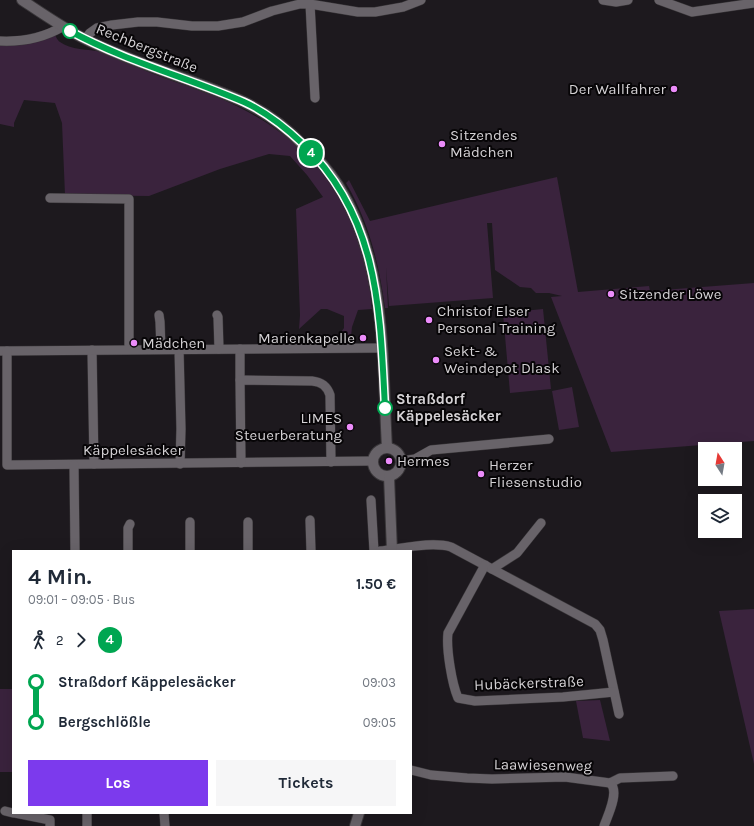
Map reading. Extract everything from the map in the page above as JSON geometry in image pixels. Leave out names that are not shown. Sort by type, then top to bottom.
[{"type":"main road","name":"Rechbergstraße","points":[[22,0],[62,27],[85,39],[128,58],[245,102],[265,113],[290,131],[323,165],[338,185],[354,214],[372,271],[379,311],[387,448]]},
{"type":"main road","points":[[387,448],[396,452],[401,461],[400,469],[397,472],[389,476],[384,476],[376,472],[373,461],[379,451],[387,448]]},
{"type":"main road","points":[[389,476],[392,550]]},
{"type":"main road","points":[[356,826],[359,814]]},
{"type":"street","points":[[85,39],[97,28],[105,26],[151,22],[192,26],[218,26],[242,22],[272,11],[300,4],[310,4],[358,12],[375,12],[403,7],[421,0]]},
{"type":"street","points":[[603,0],[616,2],[628,0]]},
{"type":"street","points":[[659,0],[692,12],[754,3]]},
{"type":"street","points":[[310,4],[315,98]]},
{"type":"street","points":[[0,41],[33,39],[62,27]]},
{"type":"street","points":[[50,198],[128,199],[128,349]]},
{"type":"street","points":[[216,315],[218,317],[219,349]]},
{"type":"street","points":[[159,316],[161,349]]},
{"type":"street","points":[[4,351],[382,348]]},
{"type":"street","points":[[179,349],[181,429],[180,464]]},
{"type":"street","points":[[240,349],[240,463]]},
{"type":"street","points":[[92,350],[94,464]]},
{"type":"street","name":"Käppelesäcker","points":[[4,351],[7,465],[373,461]]},
{"type":"street","points":[[240,380],[312,381],[324,385],[330,395],[331,462]]},
{"type":"street","points":[[401,461],[415,459],[431,450],[549,439]]},
{"type":"street","points":[[74,465],[75,550]]},
{"type":"street","points":[[371,500],[374,550]]},
{"type":"street","points":[[310,520],[311,550]]},
{"type":"street","points":[[190,522],[190,550]]},
{"type":"street","points":[[248,522],[248,550]]},
{"type":"street","points":[[489,567],[517,553],[541,523]]},
{"type":"street","points":[[128,550],[128,528],[130,524]]},
{"type":"street","points":[[392,550],[431,545],[445,546],[489,567],[596,624],[600,630],[603,640],[618,714]]},
{"type":"street","name":"Hubäckerstraße","points":[[489,567],[448,633],[448,646],[454,690],[458,698],[475,701],[614,692]]},
{"type":"street","name":"Laawiesenweg","points":[[412,770],[467,778],[565,777],[610,783],[620,778],[673,776]]},
{"type":"street","points":[[604,826],[610,810],[614,792],[613,785],[610,783]]},
{"type":"street","points":[[21,814],[50,820],[50,826]]},
{"type":"street","points":[[87,814],[87,826]]},
{"type":"street","points":[[164,814],[165,826]]},
{"type":"shaded area","points":[[55,35],[59,41],[69,47],[104,53],[146,71],[214,96],[238,107],[271,126],[306,154],[334,189],[345,208],[355,229],[365,259],[372,309],[358,310],[352,327],[350,346],[292,347],[303,338],[339,335],[344,328],[344,316],[327,309],[321,309],[299,329],[300,315],[296,209],[323,197],[307,175],[290,156],[269,154],[220,169],[149,196],[65,195],[62,123],[55,103],[24,100],[14,123],[14,127],[0,124],[0,44]]},
{"type":"shaded area","points":[[557,177],[578,292],[649,286],[650,291],[754,283],[754,441],[698,442],[698,445],[611,452],[551,297],[562,296],[549,293],[536,293],[531,288],[520,287],[495,270],[492,223],[487,223],[493,298],[389,306],[386,267],[388,308],[385,308],[380,275],[372,244],[361,213],[346,183],[349,180],[370,221]]},
{"type":"shaded area","points":[[543,309],[551,389],[510,393],[503,313]]},
{"type":"shaded area","points":[[572,387],[579,427],[559,430],[552,391]]},
{"type":"shaded area","points":[[754,609],[754,764],[719,611]]},
{"type":"shaded area","points":[[0,689],[12,689],[12,772],[0,772]]},
{"type":"shaded area","points":[[600,700],[610,741],[583,738],[576,701]]},
{"type":"bus line","name":"4","points":[[70,31],[128,58],[245,102],[265,113],[290,131],[323,165],[338,185],[354,214],[372,271],[379,311],[385,408]]},
{"type":"place","name":"Der Wallfahrer","points":[[674,89]]},
{"type":"place","name":"Sitzendes Mädchen","points":[[442,144]]},
{"type":"place","name":"Sitzender Löwe","points":[[611,294]]},
{"type":"place","name":"Christof Elser Personal Training","points":[[429,320]]},
{"type":"place","name":"Marienkapelle","points":[[363,338]]},
{"type":"place","name":"Mädchen","points":[[134,343]]},
{"type":"place","name":"Sekt- & Weindepot Dlask","points":[[436,360]]},
{"type":"place","name":"Straßdorf Käppelesäcker","points":[[385,408]]},
{"type":"place","name":"LIMES Steuerberatung","points":[[350,427]]},
{"type":"place","name":"Hermes","points":[[389,461]]},
{"type":"place","name":"Herzer Fliesenstudio","points":[[481,474]]}]
